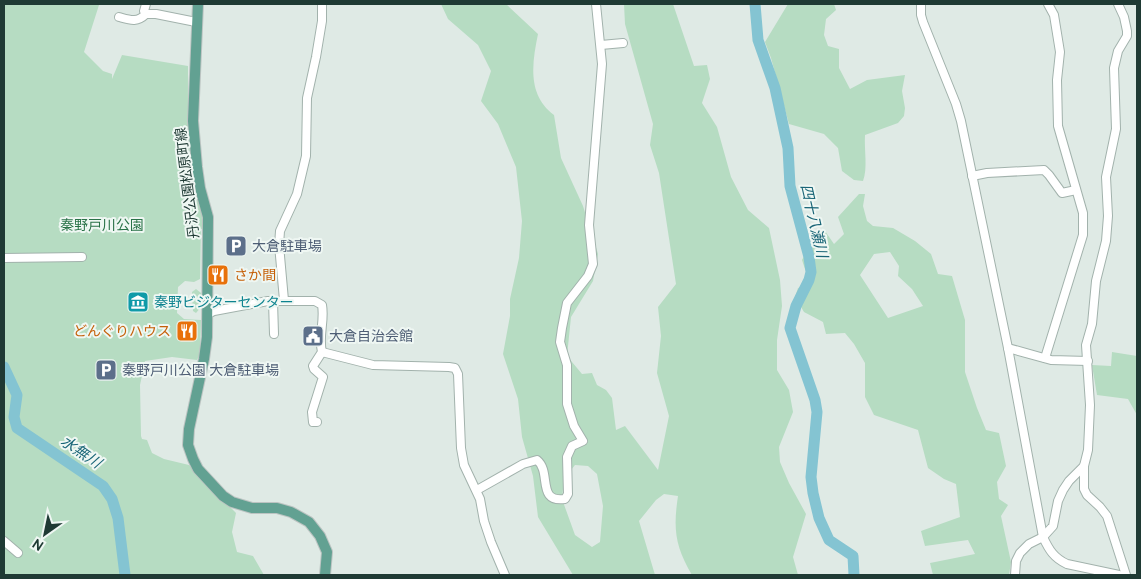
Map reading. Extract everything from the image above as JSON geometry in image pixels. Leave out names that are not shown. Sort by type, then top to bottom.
[{"type":"main road","name":"丹沢公園松原町線","points":[[198,4],[193,129],[200,188],[208,217],[208,314],[204,359],[188,445],[198,468],[223,496],[232,502],[252,508],[277,508],[291,512],[308,522],[320,536],[327,552],[325,575]]},
{"type":"street","points":[[146,4],[144,11],[146,14]]},
{"type":"street","points":[[284,300],[279,245],[280,231],[297,194],[306,156],[307,98],[322,21],[322,4]]},
{"type":"street","points":[[477,490],[523,464],[537,460],[542,464],[547,492],[551,498],[556,500],[565,498],[568,494],[567,456],[572,446],[583,441],[574,426],[567,404],[567,365],[562,348],[561,335],[567,303],[588,276],[593,264],[589,225],[602,64],[596,4]]},
{"type":"street","points":[[921,4],[923,22],[959,113],[1008,348],[1043,537],[1050,552],[1061,562],[1119,575]]},
{"type":"street","points":[[1045,358],[1083,236],[1083,213],[1058,126],[1057,80],[1060,52],[1054,15],[1048,4]]},
{"type":"street","points":[[1118,4],[1124,17],[1127,31],[1118,51],[1114,68],[1116,129],[1106,177],[1108,216],[1106,241],[1096,281],[1092,324],[1086,344],[1090,405],[1088,450],[1084,466],[1084,489],[1086,495],[1107,516],[1126,575]]},
{"type":"street","points":[[119,16],[133,21],[142,18],[146,14],[156,14],[196,22]]},
{"type":"street","points":[[600,45],[623,43]]},
{"type":"street","points":[[972,176],[1044,170],[1062,193],[1076,190]]},
{"type":"street","points":[[4,258],[82,257]]},
{"type":"street","points":[[208,314],[284,300],[315,302],[322,305],[323,313],[319,342],[322,352],[313,366],[323,377],[312,412],[313,422],[317,422]]},
{"type":"street","points":[[272,301],[274,334]]},
{"type":"street","points":[[1008,348],[1045,358],[1088,362]]},
{"type":"street","points":[[322,352],[374,365],[455,368],[458,374],[464,464],[477,490],[484,521],[505,575]]},
{"type":"street","points":[[1015,575],[1016,561],[1020,553],[1029,544],[1043,537],[1055,522],[1058,501],[1063,490],[1084,466]]},
{"type":"street","points":[[4,541],[18,553]]},
{"type":"green space","name":"秦野戸川公園","points":[[4,4],[107,4],[99,5],[84,52],[103,71],[112,74],[112,79],[122,55],[188,66],[190,158],[194,189],[197,189],[206,228],[201,229],[200,279],[194,282],[185,281],[178,287],[177,313],[184,319],[201,320],[200,354],[197,360],[172,357],[145,361],[140,385],[141,436],[142,439],[147,440],[152,453],[164,459],[189,465],[236,513],[232,532],[237,552],[253,556],[264,575],[4,575]]},
{"type":"green space","points":[[441,4],[506,4],[538,34],[533,67],[535,88],[545,107],[554,115],[561,158],[583,206],[598,254],[593,281],[571,317],[567,356],[582,374],[592,373],[597,385],[606,390],[612,398],[616,430],[625,426],[658,470],[669,416],[657,373],[661,336],[658,307],[676,284],[659,173],[650,145],[653,124],[625,24],[624,4],[673,4],[694,66],[707,65],[710,79],[702,103],[717,127],[731,177],[748,210],[769,228],[780,280],[782,306],[777,340],[777,370],[789,390],[793,412],[779,447],[780,462],[806,514],[793,557],[798,575],[692,575],[682,555],[677,537],[678,496],[664,494],[656,500],[639,521],[655,575],[573,575],[538,517],[533,476],[522,437],[518,399],[503,354],[510,316],[510,299],[519,258],[522,221],[516,167],[498,124],[481,101],[491,71],[478,45],[448,19]],"holes":[[[575,465],[588,466],[597,474],[603,506],[600,542],[592,547],[575,535],[562,499],[564,479]]]},
{"type":"green space","points":[[788,4],[834,4],[836,10],[826,19],[824,35],[828,46],[839,49],[839,68],[850,89],[867,80],[905,75],[902,91],[905,108],[904,116],[898,123],[865,135],[866,165],[863,181],[854,180],[842,171],[838,148],[824,134],[789,124],[765,42]]},
{"type":"green space","points":[[859,194],[865,194],[863,206],[867,221],[873,226],[893,228],[915,241],[931,254],[938,274],[952,276],[965,320],[965,372],[986,430],[999,433],[1006,466],[997,482],[999,499],[1008,505],[1001,516],[1011,562],[1009,575],[933,575],[930,563],[975,554],[968,540],[925,546],[921,531],[960,517],[956,484],[944,479],[928,468],[918,430],[874,415],[865,397],[865,363],[854,344],[845,333],[826,334],[823,322],[804,312],[795,297],[798,288],[810,284],[813,278],[805,269],[802,260],[810,245],[825,231],[834,244],[844,234],[838,217]],"holes":[[[890,252],[899,266],[898,276],[912,289],[923,306],[888,318],[860,275],[874,254]]]},
{"type":"green space","points":[[196,289],[201,293],[201,307],[196,313],[193,311],[192,292]]},
{"type":"green space","points":[[1112,352],[1137,356],[1137,415],[1128,399],[1097,395],[1092,365],[1111,366]]},
{"type":"waterway","name":"四十八瀬川","points":[[755,4],[758,40],[775,88],[788,148],[790,186],[809,257],[811,272],[796,306],[790,328],[815,400],[817,412],[811,477],[813,493],[819,518],[829,540],[853,556],[854,575]]},
{"type":"waterway","name":"水無川","points":[[4,367],[17,395],[14,417],[17,428],[103,486],[112,499],[118,518],[125,575]]},
{"type":"place","name":"大倉駐車場","points":[[236,246]]},
{"type":"place","name":"さか間","points":[[218,275]]},
{"type":"place","name":"秦野ビジターセンター","points":[[138,302]]},
{"type":"place","name":"どんぐりハウス","points":[[187,331]]},
{"type":"place","name":"大倉自治会館","points":[[313,336]]},
{"type":"place","name":"秦野戸川公園 大倉駐車場","points":[[106,370]]}]
